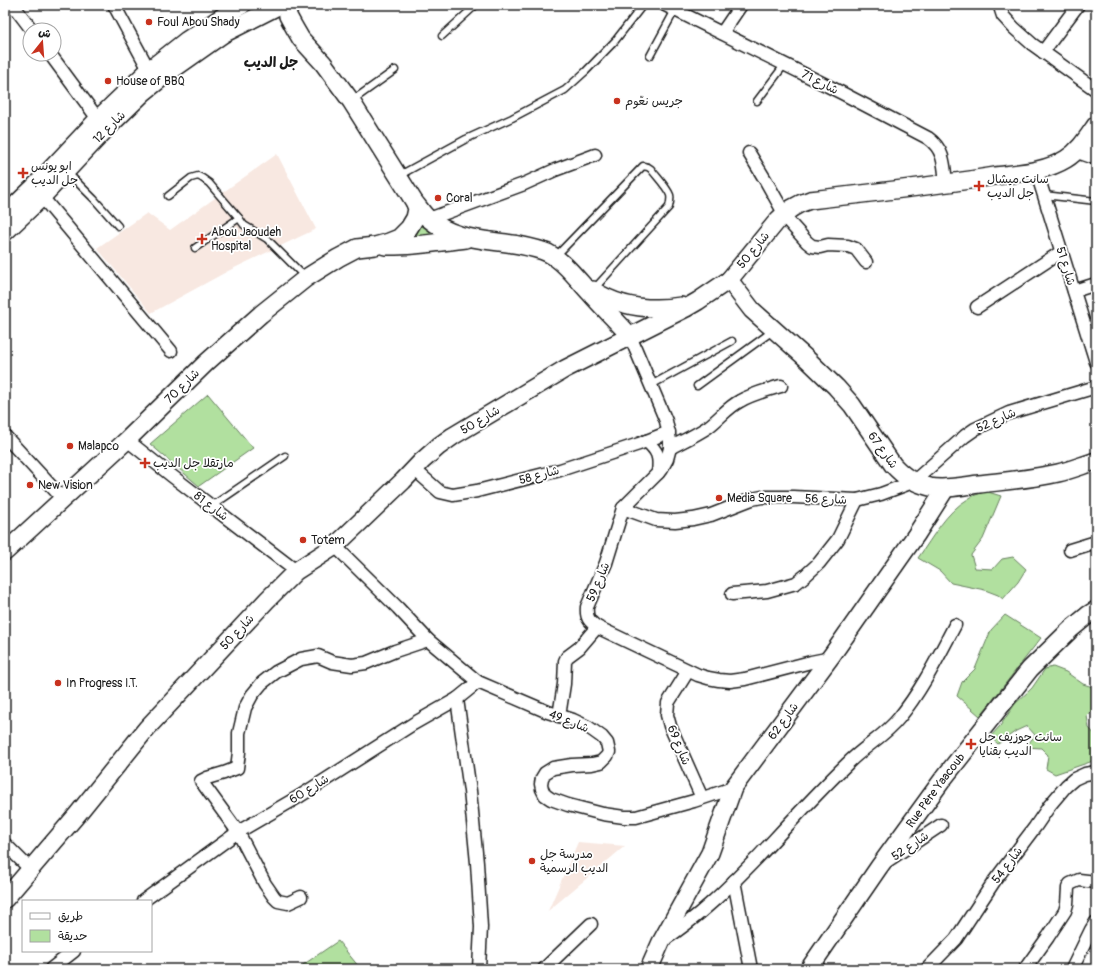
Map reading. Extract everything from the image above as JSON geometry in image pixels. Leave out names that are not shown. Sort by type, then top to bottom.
[{"type":"street","points":[[13,5],[26,22]]},
{"type":"street","points":[[114,5],[149,70]]},
{"type":"street","points":[[5,215],[38,192],[102,124],[149,70],[187,40],[242,5]]},
{"type":"street","name":"شارع 12","points":[[5,232],[38,192],[66,172],[102,124],[196,52],[224,34],[280,5]]},
{"type":"street","points":[[287,5],[288,16],[294,27],[351,101],[424,215],[429,220],[455,234],[529,247],[555,257],[574,275],[630,336]]},
{"type":"street","points":[[298,5],[307,33],[323,63]]},
{"type":"street","points":[[722,33],[741,5]]},
{"type":"street","points":[[1003,5],[1001,10],[1003,16],[1032,44],[1096,90]]},
{"type":"street","points":[[1043,52],[1078,5]]},
{"type":"street","name":"شارع 71","points":[[670,7],[919,133],[933,142],[942,154],[946,184]]},
{"type":"street","points":[[56,62],[102,124]]},
{"type":"street","name":"شارع 50","points":[[5,899],[147,728],[267,600],[296,571],[335,546],[414,469],[439,446],[453,436],[565,369],[698,301],[729,280],[784,214],[800,203],[810,200],[946,184],[1036,170],[1056,164],[1065,159],[1094,136]]},
{"type":"street","points":[[1078,150],[1096,156]]},
{"type":"street","points":[[749,154],[789,222],[807,242],[812,246],[820,247],[828,245],[848,246],[856,250],[866,262]]},
{"type":"street","points":[[429,220],[595,155]]},
{"type":"street","name":"شارع 51","points":[[1036,170],[1096,362]]},
{"type":"street","points":[[38,192],[171,351]]},
{"type":"street","points":[[375,246],[395,240],[405,233],[415,218],[417,209],[416,202]]},
{"type":"street","points":[[375,246],[411,246],[473,238]]},
{"type":"street","name":"شارع 70","points":[[5,552],[127,440],[207,362],[262,314],[306,278],[327,264],[351,251],[363,247],[375,246]]},
{"type":"street","points":[[976,307],[1061,252]]},
{"type":"street","points":[[574,275],[593,290],[613,300],[633,306],[658,309],[672,308],[698,301]]},
{"type":"street","name":"شارع 67","points":[[729,280],[752,310],[836,387],[852,406],[893,466],[913,482],[931,487],[946,488],[1058,473],[1096,462]]},
{"type":"street","points":[[1074,291],[1096,284]]},
{"type":"street","name":"شارع 59","points":[[630,336],[669,432],[670,448],[662,468],[623,508],[606,563],[587,607],[586,612],[589,621],[597,627],[688,671],[708,678],[730,681],[762,675],[831,658]]},
{"type":"street","points":[[670,448],[708,427],[734,404],[741,400],[781,386]]},
{"type":"street","name":"شارع 52","points":[[913,482],[960,439],[975,429],[1009,413],[1096,387]]},
{"type":"street","name":"شارع 58","points":[[414,469],[434,488],[440,492],[453,495],[477,491],[560,470],[669,432]]},
{"type":"street","points":[[5,436],[63,499]]},
{"type":"street","name":"شارع 81","points":[[127,440],[296,571]]},
{"type":"street","points":[[646,441],[658,455],[658,473]]},
{"type":"street","name":"شارع 56","points":[[623,508],[656,520],[675,521],[711,515],[752,499],[762,497],[857,500],[881,494],[913,482]]},
{"type":"street","name":"شارع 62","points":[[649,969],[661,942],[710,853],[733,788],[831,658],[916,535],[946,488]]},
{"type":"street","points":[[732,594],[768,591],[796,583],[818,563],[838,539],[857,500]]},
{"type":"street","points":[[1070,550],[1096,542]]},
{"type":"street","name":"شارع 49","points":[[335,546],[428,640],[478,682],[548,712],[573,720],[588,727],[602,737],[607,743],[609,752],[601,762],[554,768],[545,773],[542,778],[542,790],[551,800],[603,814],[636,817],[688,803],[733,788]]},
{"type":"street","name":"Rue Père Yaacoub","points":[[809,969],[879,867],[943,779],[1030,670],[1071,629],[1096,610]]},
{"type":"street","points":[[661,942],[691,921],[734,881],[848,762],[891,727],[929,675],[955,625]]},
{"type":"street","points":[[559,716],[564,684],[565,661],[579,648],[597,627]]},
{"type":"street","points":[[300,897],[288,903],[278,901],[265,884],[238,832],[201,781],[237,768],[239,733],[245,708],[252,694],[262,683],[276,672],[301,659],[318,656],[332,662],[352,665],[366,662],[428,640]]},
{"type":"street","name":"شارع 69","points":[[688,671],[668,703],[667,715],[670,726],[702,798]]},
{"type":"street","name":"شارع 60","points":[[145,900],[238,832],[300,796],[413,724],[456,699],[478,682]]},
{"type":"street","points":[[456,699],[470,791],[476,856],[481,927],[479,969]]},
{"type":"street","name":"شارع 54","points":[[927,969],[956,939],[995,880],[1050,805],[1066,786],[1074,779],[1085,774],[1096,772]]},
{"type":"street","name":"شارع 52","points":[[879,867],[941,825]]},
{"type":"street","points":[[5,844],[30,869]]},
{"type":"street","points":[[1025,969],[1048,938],[1065,911],[1068,888],[1070,884],[1079,880],[1096,882]]},
{"type":"street","points":[[734,881],[751,969]]},
{"type":"street","points":[[1072,969],[1096,922]]},
{"type":"street","points":[[544,969],[591,924]]},
{"type":"street","points":[[52,969],[73,952]]},
{"type":"lane","points":[[442,36],[476,5]]},
{"type":"lane","points":[[398,175],[466,139],[512,118],[565,90],[615,41],[643,5]]},
{"type":"lane","points":[[650,56],[670,7]]},
{"type":"lane","points":[[757,101],[785,64]]},
{"type":"lane","points":[[351,101],[395,70]]},
{"type":"lane","points":[[555,257],[643,166],[651,169],[668,191],[670,201],[668,207],[593,290]]},
{"type":"lane","points":[[66,172],[94,199],[118,226]]},
{"type":"lane","points":[[168,196],[191,178],[198,176],[202,178],[209,184],[244,225],[267,239],[306,278]]},
{"type":"lane","points":[[1044,195],[1096,201]]},
{"type":"lane","points":[[195,248],[238,218]]},
{"type":"lane","points":[[697,386],[774,330]]},
{"type":"lane","points":[[651,385],[732,341]]},
{"type":"lane","points":[[212,506],[285,456]]},
{"type":"shaded area","name":"Abou Jaoudeh Hospital","points":[[277,154],[316,229],[228,271],[151,313],[97,248],[147,213],[170,230]]},
{"type":"shaded area","points":[[578,842],[625,846],[548,911]]},
{"type":"green space","points":[[424,221],[443,240],[403,242],[420,228]]},
{"type":"green space","points":[[208,394],[253,448],[199,486],[150,444]]},
{"type":"green space","points":[[985,491],[1001,496],[983,539],[971,555],[975,568],[993,569],[1002,559],[1013,557],[1026,569],[1018,582],[1003,599],[998,595],[985,590],[951,583],[940,571],[918,558],[946,518],[960,504]]},
{"type":"green space","points":[[1005,615],[1041,638],[980,716],[957,696],[962,682],[975,669],[991,630]]},
{"type":"green space","points":[[1053,667],[1066,672],[1083,684],[1096,688],[1096,706],[1087,716],[1089,728],[1096,736],[1096,760],[1055,774],[1046,769],[1048,755],[1041,748],[1026,747],[1035,735],[1027,726],[1016,731],[998,744],[990,737],[1000,726],[1015,704],[1032,688],[1045,669]]},
{"type":"green space","points":[[338,941],[359,969],[297,969]]},
{"type":"place","name":"Foul Abou Shady","points":[[149,22]]},
{"type":"place","name":"House of BBQ","points":[[108,81]]},
{"type":"place","name":"جريس نعّوم","points":[[617,101]]},
{"type":"place","name":"ابو يونس جل الديب","points":[[23,173]]},
{"type":"place","name":"سانت ميشال جل الديب","points":[[979,186]]},
{"type":"place","name":"Coral","points":[[438,198]]},
{"type":"place","name":"Abou Jaoudeh Hospital","points":[[202,239]]},
{"type":"place","name":"Malapco","points":[[70,446]]},
{"type":"place","name":"مارتقلا جل الديب","points":[[145,463]]},
{"type":"place","name":"New Vision","points":[[30,485]]},
{"type":"place","name":"Media Square","points":[[719,498]]},
{"type":"place","name":"Totem","points":[[303,540]]},
{"type":"place","name":"In Progress I.T.","points":[[58,683]]},
{"type":"place","name":"سانت جوزيف جل الديب بقنايا","points":[[971,744]]},
{"type":"place","name":"مدرسة جل الديب الرسمية","points":[[532,861]]},
{"type":"district","name":"جل الديب","points":[[271,62]]}]
